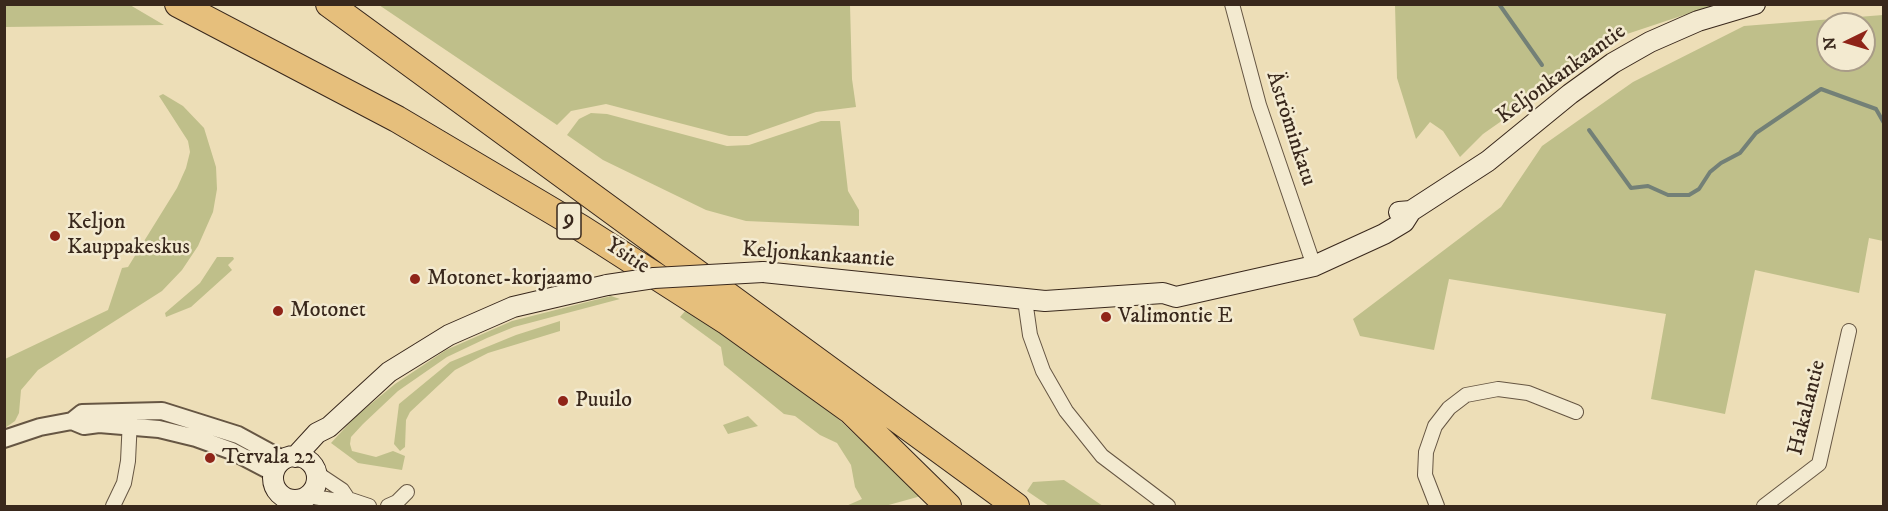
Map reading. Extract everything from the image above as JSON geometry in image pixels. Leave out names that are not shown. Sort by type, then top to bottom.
[{"type":"highway","name":"Ysitie","points":[[178,4],[397,119],[581,228],[707,308],[850,411],[948,507]]},
{"type":"highway","name":"9","points":[[329,4],[1012,503]]},
{"type":"main road","name":"Keljonkankaantie","points":[[269,507],[282,469],[317,433],[329,427],[389,372],[449,335],[513,308],[607,285],[665,278],[763,272],[1025,300],[1106,299],[1163,293],[1176,297],[1201,293],[1312,260],[1384,234],[1404,222],[1412,211],[1488,161],[1570,94],[1613,63],[1650,42],[1698,21],[1755,4]]},
{"type":"main road","name":"Keljonkankaantie","points":[[314,469],[329,427]]},
{"type":"main road","points":[[304,459],[314,469],[316,484],[295,501],[280,494],[282,469],[304,459]]},
{"type":"street","name":"Äströminkatu","points":[[1232,4],[1259,105],[1312,260]]},
{"type":"street","points":[[1025,300],[1030,334],[1042,371],[1066,411],[1102,456],[1168,507]]},
{"type":"street","name":"Hakalantie","points":[[1764,507],[1819,464],[1849,331]]},
{"type":"street","points":[[1437,507],[1425,475],[1425,452],[1435,426],[1449,408],[1466,395],[1498,389],[1528,393],[1576,412]]},
{"type":"street","points":[[4,439],[40,427],[72,421],[82,413],[130,418],[196,438],[282,469]]},
{"type":"street","points":[[112,507],[124,483],[128,461],[130,418]]},
{"type":"street","points":[[314,469],[342,490],[348,499]]},
{"type":"street","points":[[388,507],[397,502],[406,492]]},
{"type":"street","points":[[295,501],[348,499],[369,507]]},
{"type":"green space","points":[[1395,4],[1714,5],[1624,35],[1483,134],[1460,157],[1443,131],[1430,122],[1416,139],[1397,78]]},
{"type":"green space","points":[[4,5],[130,5],[164,25],[5,27]]},
{"type":"green space","points":[[379,5],[850,5],[852,79],[856,107],[816,112],[747,136],[729,136],[606,104],[571,111],[557,125]]},
{"type":"green space","points":[[1883,15],[1883,241],[1869,238],[1859,293],[1755,270],[1725,414],[1651,399],[1666,314],[1449,279],[1434,350],[1360,336],[1353,319],[1501,207],[1542,146],[1633,82],[1744,26],[1816,20],[1816,72],[1876,72],[1876,16]]},
{"type":"green space","points":[[163,94],[183,106],[204,128],[216,167],[217,189],[213,212],[198,246],[182,270],[162,291],[38,370],[21,390],[19,413],[15,421],[5,428],[5,359],[108,310],[122,268],[128,267],[177,188],[190,152],[188,141],[159,96]]},
{"type":"green space","points":[[591,113],[607,114],[727,146],[749,145],[821,121],[840,121],[848,191],[859,210],[859,226],[746,221],[706,210],[603,160],[567,135],[579,119]]},
{"type":"green space","points":[[217,257],[233,257],[234,259],[228,265],[232,270],[191,307],[166,317],[165,313],[200,283]]},
{"type":"green space","points":[[611,296],[620,299],[514,327],[487,338],[447,357],[398,391],[351,437],[350,444],[352,451],[376,457],[393,451],[405,456],[402,470],[358,463],[331,443],[355,417],[395,384],[446,350],[512,321]]},
{"type":"green space","points":[[687,309],[771,366],[834,415],[921,496],[885,506],[846,506],[862,499],[855,487],[851,465],[837,443],[820,435],[795,416],[784,414],[724,365],[721,347],[680,317]]},
{"type":"green space","points":[[560,321],[560,331],[488,353],[455,370],[410,412],[406,420],[405,447],[400,451],[394,444],[399,404],[450,362],[516,335]]},
{"type":"green space","points":[[748,416],[758,426],[728,434],[723,425]]},
{"type":"green space","points":[[1064,480],[1103,506],[1049,506],[1027,491],[1033,482]]},
{"type":"waterway","points":[[1499,4],[1542,65]]},
{"type":"waterway","points":[[1589,130],[1631,188],[1648,186],[1668,195],[1689,195],[1699,189],[1710,172],[1740,153],[1756,133],[1821,89],[1876,109],[1884,123]]},
{"type":"place","name":"Keljon Kauppakeskus","points":[[55,236]]},
{"type":"place","name":"Motonet-korjaamo","points":[[415,279]]},
{"type":"place","name":"Motonet","points":[[278,311]]},
{"type":"place","name":"Valimontie E","points":[[1106,317]]},
{"type":"place","name":"Puuilo","points":[[563,401]]},
{"type":"place","name":"Tervala 22","points":[[210,458]]}]
